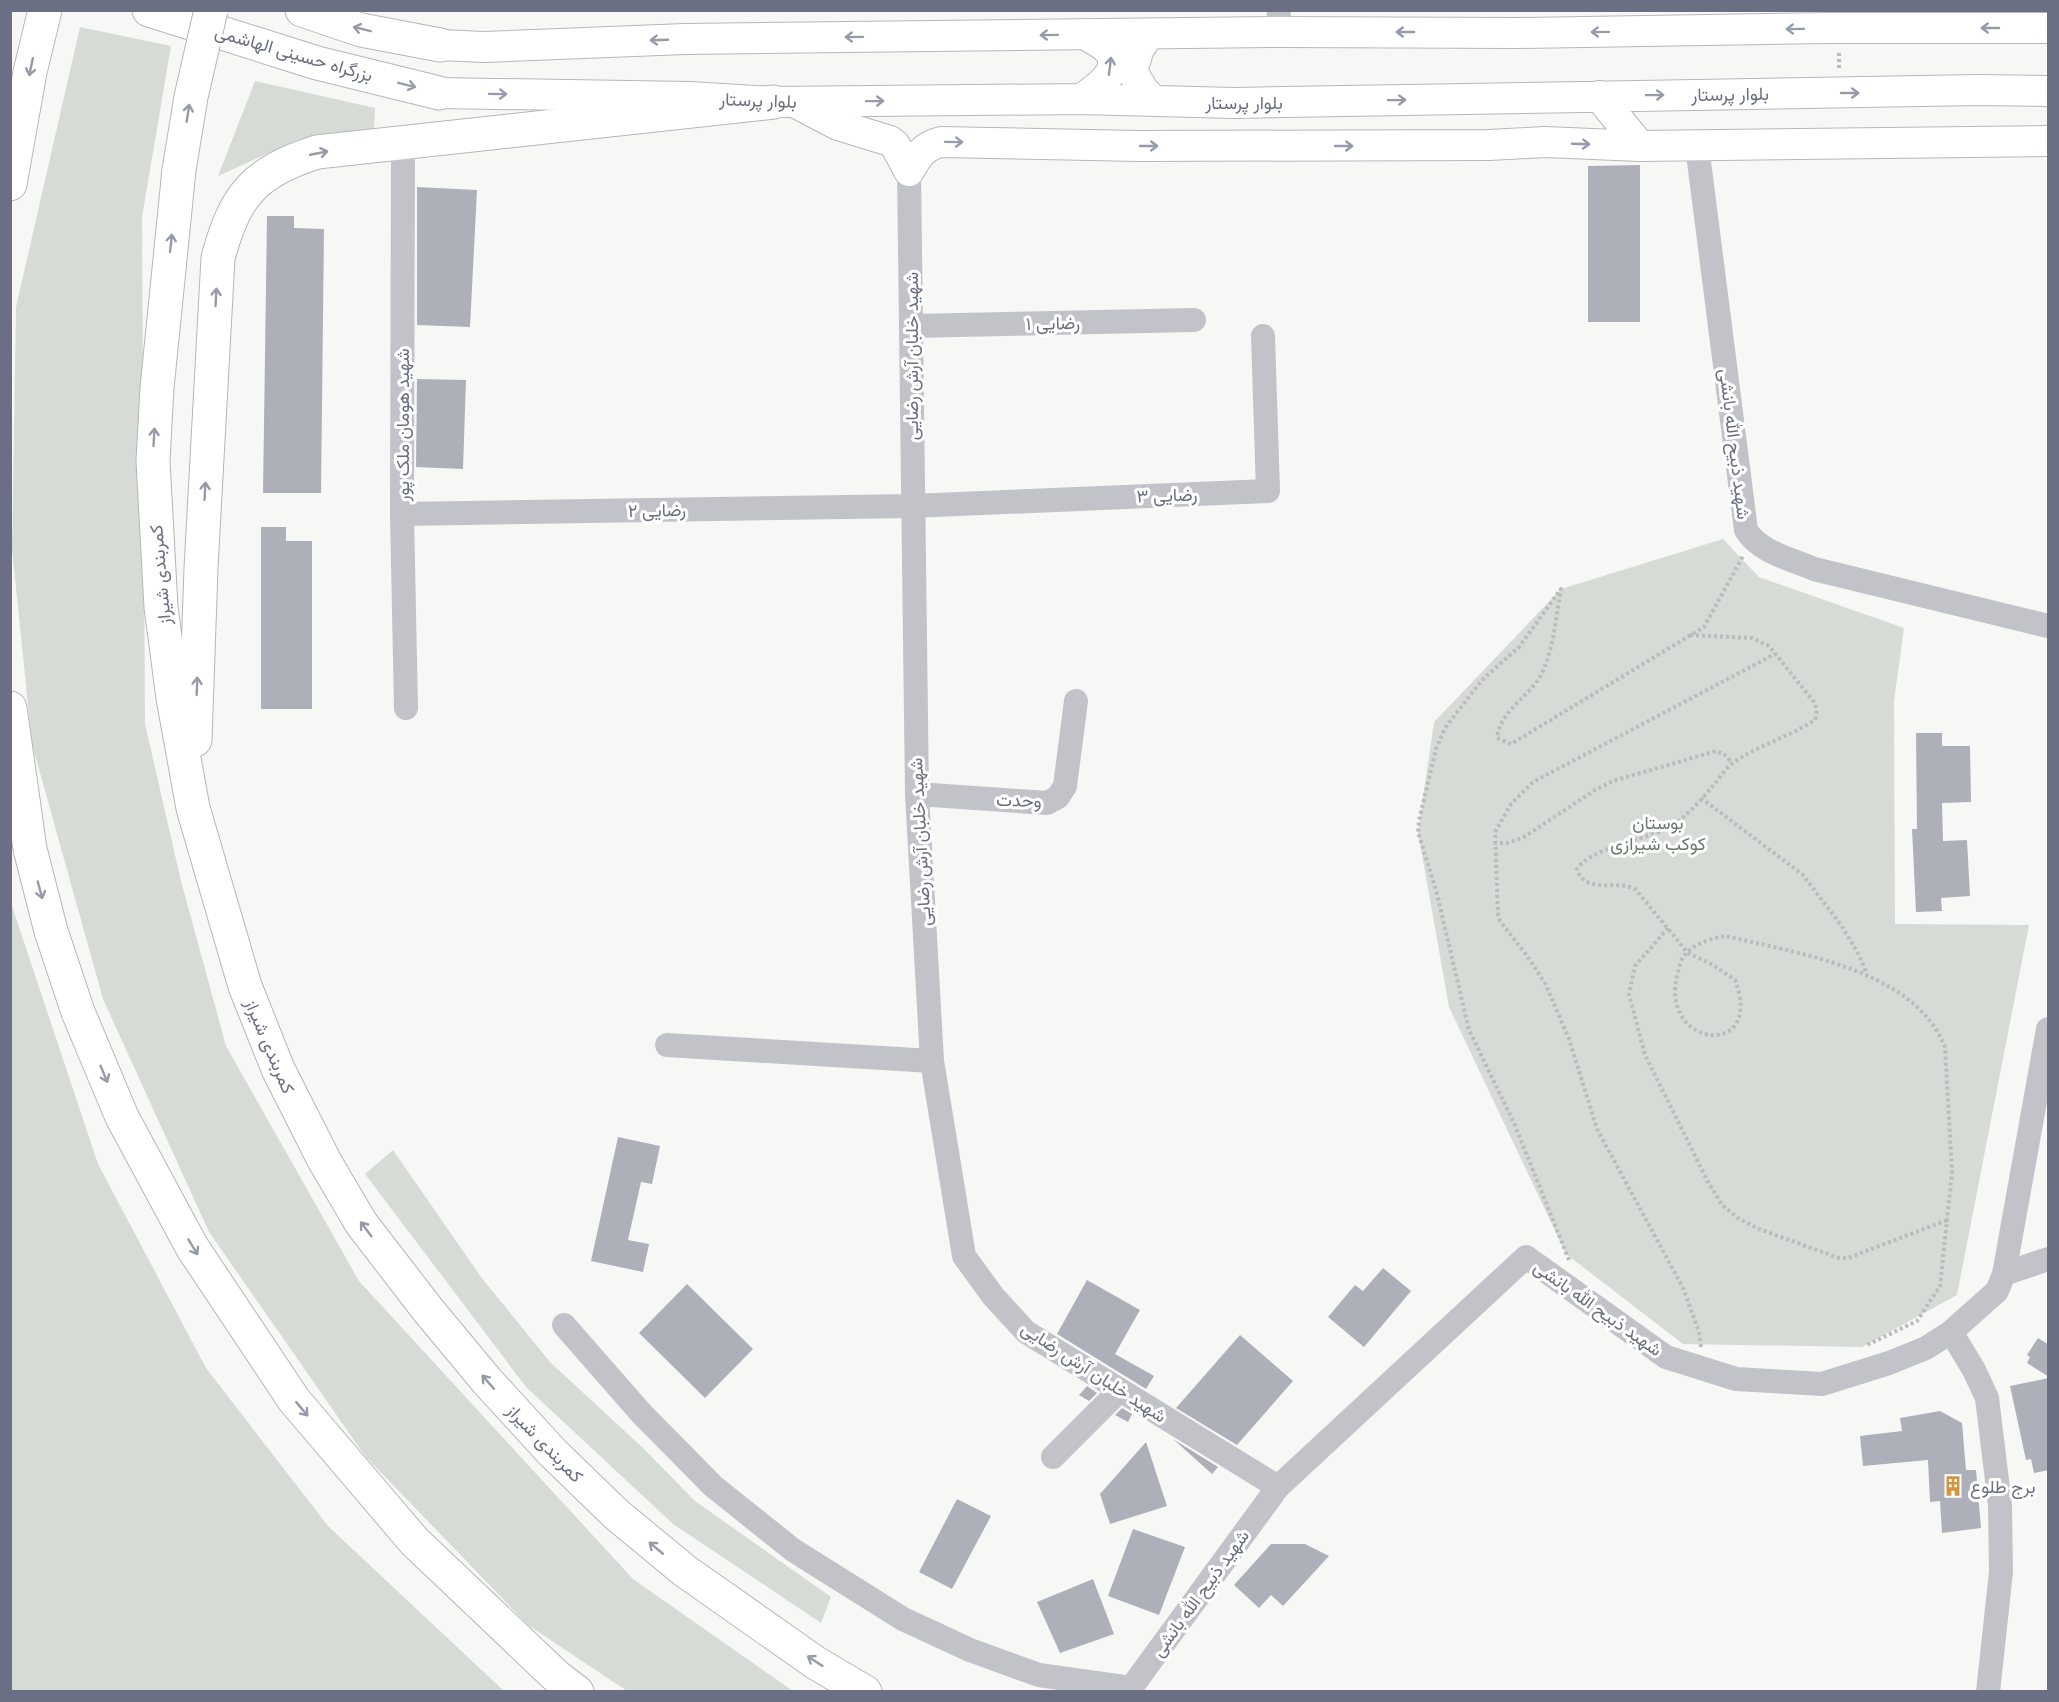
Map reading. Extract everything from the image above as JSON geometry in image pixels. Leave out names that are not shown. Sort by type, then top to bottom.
[{"type":"highway","points":[[10,184],[30,72],[45,10]]},
{"type":"highway","name":"بزرگراه حسینی الهاشمی","points":[[149,10],[317,63],[439,93]]},
{"type":"highway","name":"کمربندی شیراز","points":[[211,10],[191,97],[179,170],[157,388],[153,461],[161,608],[173,698],[193,808],[245,986],[278,1069],[324,1160],[368,1232],[487,1381],[552,1452],[616,1514],[685,1571],[816,1662],[865,1692]]},
{"type":"highway","points":[[302,10],[361,30],[440,45]]},
{"type":"highway","points":[[388,10],[440,45]]},
{"type":"highway","points":[[193,808],[205,498],[218,258],[225,233],[236,208],[248,190],[266,173],[316,152],[784,102]]},
{"type":"highway","points":[[10,708],[30,849],[51,931],[78,1012],[122,1117],[192,1247],[294,1400],[414,1542],[556,1676],[578,1692]]},
{"type":"highway","points":[[10,808],[30,849]]},
{"type":"main road","points":[[440,45],[484,47],[685,39],[1149,34],[1279,21],[1517,33],[1833,22],[2049,28]]},
{"type":"main road","points":[[1081,99],[1100,87],[1110,75],[1112,65],[1111,55],[1105,47],[1084,34]]},
{"type":"main road","points":[[1149,34],[1139,49],[1132,71],[1143,90],[1154,101]]},
{"type":"main road","name":"بلوار پرستار","points":[[439,93],[690,97],[784,102],[1081,99],[1234,103],[1977,90],[2049,92]]},
{"type":"main road","points":[[1545,142],[1590,96],[1640,146]]},
{"type":"main road","name":"شهید خلبان آرش رضایی","points":[[784,102],[838,125],[890,141],[895,145],[909,171]]},
{"type":"main road","points":[[909,171],[924,148],[941,142],[1139,146],[1477,146],[1545,142],[1696,146],[2049,141]]},
{"type":"street","name":"شهید هومان ملک پور","points":[[403,143],[402,514],[406,708]]},
{"type":"street","name":"شهید ذبیح الله بانشی","points":[[1696,146],[1746,530],[1752,540],[1777,554],[1814,569],[2049,626]]},
{"type":"street","name":"شهید خلبان آرش رضایی","points":[[909,171],[917,794],[932,1061],[964,1256],[993,1296],[1026,1332],[1278,1487]]},
{"type":"street","name":"رضایی ۱","points":[[912,327],[1194,320]]},
{"type":"street","name":"رضایی ۳","points":[[912,506],[1268,490],[1263,336]]},
{"type":"street","name":"رضایی ۲","points":[[402,514],[912,506]]},
{"type":"street","name":"وحدت","points":[[917,794],[1047,803],[1058,797],[1065,786],[1076,701]]},
{"type":"street","name":"شهید ذبیح الله بانشی","points":[[564,1325],[641,1413],[712,1486],[793,1550],[903,1619],[970,1650],[1039,1675],[1131,1688],[1278,1487],[1526,1257],[1666,1357],[1736,1379],[1822,1384],[1889,1363],[1926,1348],[1951,1332],[1997,1291],[2004,1275],[2049,1029]]},
{"type":"street","points":[[667,1046],[932,1061]]},
{"type":"street","points":[[2004,1275],[2049,1259]]},
{"type":"street","points":[[1951,1332],[1974,1370],[1987,1398],[2000,1505],[2001,1572],[1988,1692]]},
{"type":"street","points":[[1053,1457],[1119,1391]]},
{"type":"path","points":[[1833,22],[1839,93]]},
{"type":"path","points":[[1571,1262],[1514,1123],[1469,1030],[1436,890],[1418,832],[1436,750],[1444,728],[1482,680],[1519,647],[1562,589],[1549,656],[1542,673],[1498,727],[1497,738],[1511,744],[1704,627],[1752,540]]},
{"type":"path","points":[[1690,635],[1752,638],[1769,646],[1814,702],[1817,710],[1815,720],[1732,764],[1681,819],[1667,829],[1589,857],[1577,869],[1580,877],[1586,882],[1599,885],[1629,885],[1636,890],[1688,953],[1713,965],[1735,980],[1741,1002],[1741,1016],[1735,1028],[1729,1034],[1711,1035],[1698,1031],[1686,1024],[1676,1005],[1675,984],[1682,958],[1688,953],[1697,945],[1716,937],[1726,936],[1818,959],[1867,975],[1882,982],[1917,1006],[1939,1032],[1945,1047],[1952,1172],[1940,1286],[1917,1321],[1862,1347]]},
{"type":"path","points":[[1692,1348],[1701,1351],[1699,1332],[1683,1288],[1597,1129],[1569,1039],[1545,983],[1500,921],[1495,832],[1502,816],[1520,793],[1533,782],[1775,654]]},
{"type":"path","points":[[1494,843],[1507,843],[1524,837],[1595,790],[1613,781],[1716,751],[1725,755],[1732,764]]},
{"type":"path","points":[[1701,798],[1803,875],[1841,925],[1859,955],[1867,975]]},
{"type":"path","points":[[1668,928],[1635,966],[1629,994],[1645,1055],[1708,1182],[1722,1205],[1738,1218],[1759,1229],[1839,1258],[1848,1258],[1947,1220]]},
{"type":"green space","points":[[80,27],[171,46],[142,217],[145,724],[181,881],[226,1046],[359,1281],[633,1579],[793,1691],[627,1691],[528,1625],[365,1456],[209,1232],[103,999],[32,744],[12,549],[16,307]]},
{"type":"green space","points":[[255,81],[375,108],[374,130],[299,139],[218,176]]},
{"type":"green space","name":"بوستان کوکب شیرازی","points":[[1723,539],[1759,577],[1904,628],[1894,701],[1895,924],[2029,925],[1957,1295],[1862,1347],[1683,1344],[1566,1254],[1449,1007],[1418,832],[1434,722],[1561,589]]},
{"type":"green space","points":[[11,903],[98,1164],[206,1368],[328,1526],[504,1691],[11,1691]]},
{"type":"green space","points":[[393,1150],[481,1277],[550,1362],[643,1448],[695,1501],[831,1597],[821,1623],[673,1524],[526,1387],[365,1174]]},
{"type":"building","points":[[1640,165],[1640,322],[1588,322],[1588,166]]},
{"type":"building","points":[[417,187],[477,190],[470,327],[417,325]]},
{"type":"building","points":[[267,216],[294,216],[294,228],[324,229],[321,493],[263,493]]},
{"type":"building","points":[[417,379],[466,380],[463,469],[416,467]]},
{"type":"building","points":[[261,527],[286,527],[286,541],[312,541],[312,709],[261,709]]},
{"type":"building","points":[[1916,733],[1942,733],[1942,746],[1970,746],[1971,802],[1942,803],[1943,841],[1967,840],[1970,896],[1941,898],[1942,911],[1916,912],[1912,829],[1917,829]]},
{"type":"building","points":[[618,1137],[660,1146],[652,1184],[641,1182],[628,1240],[649,1244],[643,1272],[591,1261]]},
{"type":"building","points":[[1383,1268],[1411,1291],[1364,1347],[1328,1317],[1355,1285],[1363,1291]]},
{"type":"building","points":[[1087,1280],[1140,1310],[1115,1354],[1154,1376],[1146,1389],[1057,1334]]},
{"type":"building","points":[[687,1284],[753,1349],[705,1398],[639,1333]]},
{"type":"building","points":[[1240,1335],[1293,1381],[1237,1445],[1176,1408]]},
{"type":"building","points":[[2038,1338],[2049,1345],[2049,1377],[2027,1363],[2030,1357],[2027,1355]]},
{"type":"building","points":[[2049,1378],[2049,1470],[2034,1473],[2031,1459],[2026,1460],[2010,1386]]},
{"type":"building","points":[[1087,1386],[1097,1393],[1089,1401],[1079,1395]]},
{"type":"building","points":[[1122,1408],[1132,1414],[1128,1422],[1115,1415]]},
{"type":"building","name":"برج طلوع","points":[[1940,1411],[1962,1423],[1966,1470],[1976,1470],[1981,1528],[1942,1533],[1940,1501],[1930,1502],[1928,1460],[1863,1466],[1860,1436],[1902,1431],[1900,1418]]},
{"type":"building","points":[[1173,1439],[1218,1467],[1212,1474]]},
{"type":"building","points":[[1146,1442],[1167,1506],[1110,1524],[1100,1494]]},
{"type":"building","points":[[957,1499],[991,1516],[952,1589],[919,1572]]},
{"type":"building","points":[[1133,1529],[1185,1547],[1159,1615],[1108,1596]]},
{"type":"building","points":[[1271,1544],[1305,1544],[1329,1556],[1283,1606],[1271,1595],[1259,1608],[1234,1585]]},
{"type":"building","points":[[1093,1579],[1114,1634],[1060,1653],[1037,1602]]},
{"type":"place","name":"برج طلوع","points":[[1953,1486]]}]
